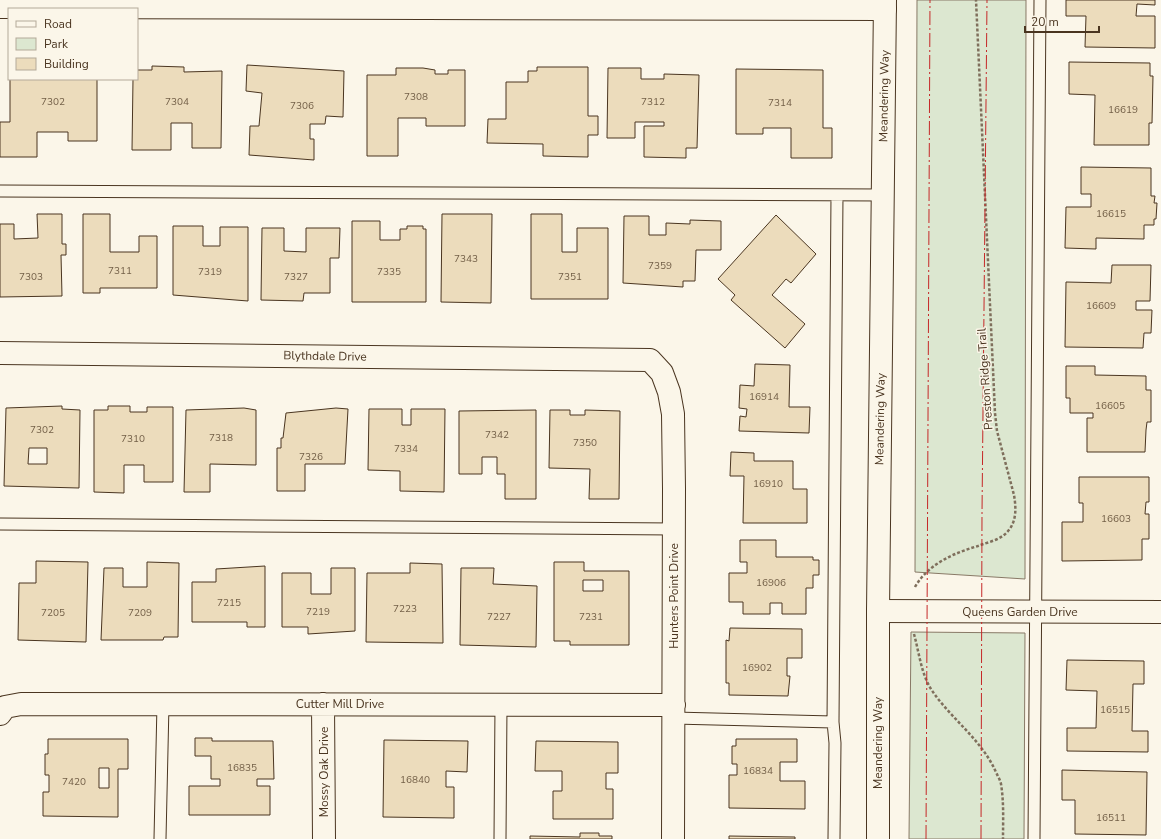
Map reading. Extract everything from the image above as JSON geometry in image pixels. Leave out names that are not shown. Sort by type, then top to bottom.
[{"type":"street","points":[[0,7],[885,4]]},
{"type":"street","name":"Meandering Way","points":[[878,839],[878,611],[885,4]]},
{"type":"street","name":"Blythdale Drive","points":[[0,353],[650,360]]},
{"type":"street","name":"Hunters Point Drive","points":[[650,360],[662,373],[669,392],[673,414],[673,839]]},
{"type":"street","name":"Queens Garden Drive","points":[[878,611],[1161,612]]},
{"type":"street","name":"Cutter Mill Drive","points":[[3,710],[21,704],[323,704],[501,705],[674,711]]},
{"type":"street","name":"Mossy Oak Drive","points":[[323,704],[324,839]]},
{"type":"lane","points":[[1034,839],[1040,0]]},
{"type":"lane","points":[[0,191],[883,195]]},
{"type":"lane","points":[[834,839],[835,743],[833,722],[837,195]]},
{"type":"lane","points":[[0,524],[674,529]]},
{"type":"lane","points":[[160,839],[163,704]]},
{"type":"lane","points":[[500,839],[501,705]]},
{"type":"lane","points":[[674,711],[833,722]]},
{"type":"path","name":"Preston Ridge Trail","points":[[976,0],[995,414],[997,431],[1016,506],[1014,520],[1008,532],[996,540],[960,551],[931,568],[920,578],[913,591],[913,629],[922,667],[930,688],[949,712],[975,739],[990,761],[1000,783],[1003,809],[1003,839]]},
{"type":"green space","points":[[917,0],[1026,0],[1025,579],[915,572]]},
{"type":"green space","points":[[911,632],[1025,633],[1024,839],[909,839]]},
{"type":"building","points":[[1066,0],[1155,0],[1155,5],[1137,4],[1136,16],[1155,16],[1155,48],[1085,47],[1086,16],[1066,16]]},
{"type":"building","points":[[1069,62],[1150,63],[1150,76],[1153,76],[1152,123],[1149,123],[1149,145],[1094,145],[1095,95],[1069,94]]},
{"type":"building","points":[[247,65],[344,71],[343,117],[326,116],[325,124],[310,124],[310,139],[314,139],[314,160],[249,155],[250,126],[259,126],[262,93],[246,91]]},
{"type":"building","points":[[152,66],[184,67],[184,72],[222,71],[221,148],[192,148],[192,123],[171,123],[171,150],[132,150],[133,80],[138,80],[138,70],[152,70]]},
{"type":"building","points":[[537,67],[588,67],[588,116],[598,116],[598,135],[588,135],[588,157],[543,156],[543,144],[487,143],[488,119],[506,119],[506,82],[528,82],[528,71],[537,71]]},
{"type":"building","points":[[396,68],[423,68],[435,70],[435,74],[448,74],[448,70],[465,70],[465,126],[426,126],[426,118],[398,118],[398,156],[367,156],[367,75],[396,75]]},
{"type":"building","points":[[608,68],[641,68],[641,79],[664,79],[664,74],[699,75],[697,148],[686,148],[686,158],[644,157],[644,126],[664,126],[664,122],[635,122],[635,138],[607,138]]},
{"type":"building","points":[[736,69],[823,70],[823,128],[832,128],[832,158],[791,158],[791,128],[763,128],[763,134],[736,134]]},
{"type":"building","points":[[10,80],[97,80],[97,141],[68,141],[68,132],[37,132],[37,157],[0,157],[0,122],[10,122]]},
{"type":"building","points":[[1081,167],[1151,168],[1151,196],[1155,196],[1154,203],[1157,203],[1156,219],[1154,219],[1154,225],[1144,225],[1144,239],[1096,238],[1096,249],[1065,248],[1066,207],[1091,207],[1091,194],[1081,194]]},
{"type":"building","points":[[37,214],[62,214],[62,244],[66,244],[66,255],[61,255],[62,296],[0,297],[0,224],[14,224],[14,239],[38,238]]},
{"type":"building","points":[[83,214],[110,214],[110,252],[139,252],[139,236],[157,236],[157,288],[100,288],[100,293],[83,293]]},
{"type":"building","points":[[442,214],[492,214],[491,303],[441,302]]},
{"type":"building","points":[[531,214],[562,214],[562,252],[577,252],[577,228],[608,228],[608,299],[531,299]]},
{"type":"building","points":[[776,215],[816,254],[791,283],[786,279],[772,295],[805,324],[785,348],[731,300],[735,295],[718,279]]},
{"type":"building","points":[[624,216],[649,216],[649,235],[666,235],[666,223],[690,224],[690,220],[721,221],[721,250],[696,250],[695,281],[683,281],[683,287],[623,283]]},
{"type":"building","points":[[352,221],[380,221],[380,240],[400,240],[400,229],[407,229],[407,226],[423,226],[423,229],[426,229],[426,302],[352,302]]},
{"type":"building","points":[[173,226],[203,226],[203,246],[220,246],[220,227],[248,227],[248,301],[173,295]]},
{"type":"building","points":[[262,228],[284,228],[284,251],[306,252],[306,228],[340,228],[339,258],[330,258],[330,293],[304,293],[303,301],[261,300]]},
{"type":"building","points":[[1112,265],[1151,265],[1150,301],[1136,301],[1136,310],[1152,310],[1151,333],[1144,333],[1143,348],[1065,347],[1066,282],[1111,283]]},
{"type":"building","points":[[755,364],[790,365],[789,407],[810,407],[809,433],[739,431],[740,416],[746,417],[747,409],[739,408],[740,385],[754,386]]},
{"type":"building","points":[[1066,366],[1095,366],[1095,375],[1146,376],[1146,390],[1151,390],[1151,422],[1147,422],[1145,452],[1087,452],[1087,418],[1093,418],[1093,413],[1070,413],[1070,398],[1066,398]]},
{"type":"building","points":[[62,406],[62,409],[80,410],[79,488],[4,486],[6,408]],"holes":[[[29,448],[47,448],[47,464],[28,464]]]},
{"type":"building","points":[[108,406],[130,406],[130,412],[147,412],[147,407],[173,407],[173,482],[144,482],[144,465],[124,465],[124,493],[94,492],[94,410],[108,410]]},
{"type":"building","points":[[244,408],[256,410],[256,465],[210,464],[210,492],[184,492],[186,410]]},
{"type":"building","points":[[336,408],[348,409],[345,464],[305,464],[305,491],[277,491],[277,448],[281,448],[281,438],[283,438],[286,413]]},
{"type":"building","points":[[369,409],[402,409],[402,425],[411,425],[411,409],[445,409],[444,492],[400,491],[400,471],[368,470]]},
{"type":"building","points":[[536,410],[536,499],[505,499],[505,474],[497,474],[497,457],[482,457],[482,474],[459,474],[459,411]]},
{"type":"building","points":[[550,410],[570,410],[570,415],[585,415],[585,410],[620,411],[619,499],[589,499],[590,469],[549,468]]},
{"type":"building","points":[[731,452],[754,453],[754,461],[793,461],[793,489],[807,489],[807,523],[743,523],[744,476],[730,476]]},
{"type":"building","points":[[1079,477],[1149,477],[1149,502],[1146,502],[1145,514],[1149,514],[1149,539],[1142,539],[1142,560],[1062,561],[1062,522],[1083,522],[1083,503],[1079,503]]},
{"type":"building","points":[[740,540],[776,540],[776,557],[813,557],[813,560],[819,560],[819,575],[813,575],[813,588],[806,588],[806,614],[782,614],[782,603],[770,603],[770,614],[743,614],[743,602],[729,602],[729,573],[747,573],[747,562],[740,562]]},
{"type":"building","points":[[36,561],[88,562],[86,642],[18,640],[19,583],[36,583]]},
{"type":"building","points":[[147,562],[179,563],[178,637],[164,637],[163,640],[101,640],[104,568],[123,568],[123,587],[147,587]]},
{"type":"building","points":[[554,562],[584,562],[584,571],[629,571],[629,645],[570,645],[570,641],[554,641]],"holes":[[[583,580],[603,580],[603,591],[583,591]]]},
{"type":"building","points":[[410,563],[442,564],[443,643],[366,642],[367,573],[410,573]]},
{"type":"building","points":[[265,566],[265,627],[247,627],[247,622],[192,622],[192,582],[216,582],[216,569]]},
{"type":"building","points":[[331,568],[355,568],[355,631],[308,634],[308,627],[282,627],[282,573],[311,573],[311,594],[331,594]]},
{"type":"building","points":[[461,568],[494,568],[493,584],[537,586],[536,647],[460,645]]},
{"type":"building","points":[[730,628],[802,629],[802,658],[787,658],[787,676],[790,676],[788,696],[729,695],[729,683],[726,683],[726,640],[729,641]]},
{"type":"building","points":[[1067,660],[1144,661],[1144,684],[1133,684],[1132,731],[1148,731],[1148,752],[1067,751],[1067,728],[1096,728],[1097,691],[1066,690]]},
{"type":"building","points":[[195,738],[212,738],[212,741],[273,741],[274,779],[257,779],[257,786],[270,786],[270,815],[189,815],[189,786],[220,786],[220,779],[211,779],[211,756],[195,756]]},
{"type":"building","points":[[48,739],[128,739],[128,769],[118,769],[118,817],[43,816],[43,792],[49,792],[49,775],[45,775],[45,754],[48,754]],"holes":[[[99,768],[109,768],[109,788],[99,788]]]},
{"type":"building","points":[[736,739],[797,739],[797,762],[780,762],[780,781],[805,781],[805,809],[729,808],[729,775],[737,775],[737,764],[732,764],[732,746],[736,746]]},
{"type":"building","points":[[384,740],[468,741],[467,772],[446,771],[446,787],[454,787],[454,818],[383,817]]},
{"type":"building","points":[[536,741],[618,742],[618,773],[606,773],[606,789],[613,789],[613,819],[553,819],[553,791],[562,791],[562,771],[535,771]]},
{"type":"building","points":[[1062,770],[1147,772],[1146,835],[1075,834],[1075,800],[1062,800]]},
{"type":"building","points":[[580,833],[599,833],[599,836],[612,836],[612,839],[530,839],[530,836],[580,837]]},
{"type":"building","points":[[729,836],[795,837],[795,839],[729,839]]},
{"type":"power","points":[[926,839],[930,0]]},
{"type":"power","points":[[981,839],[982,514],[987,0]]}]
